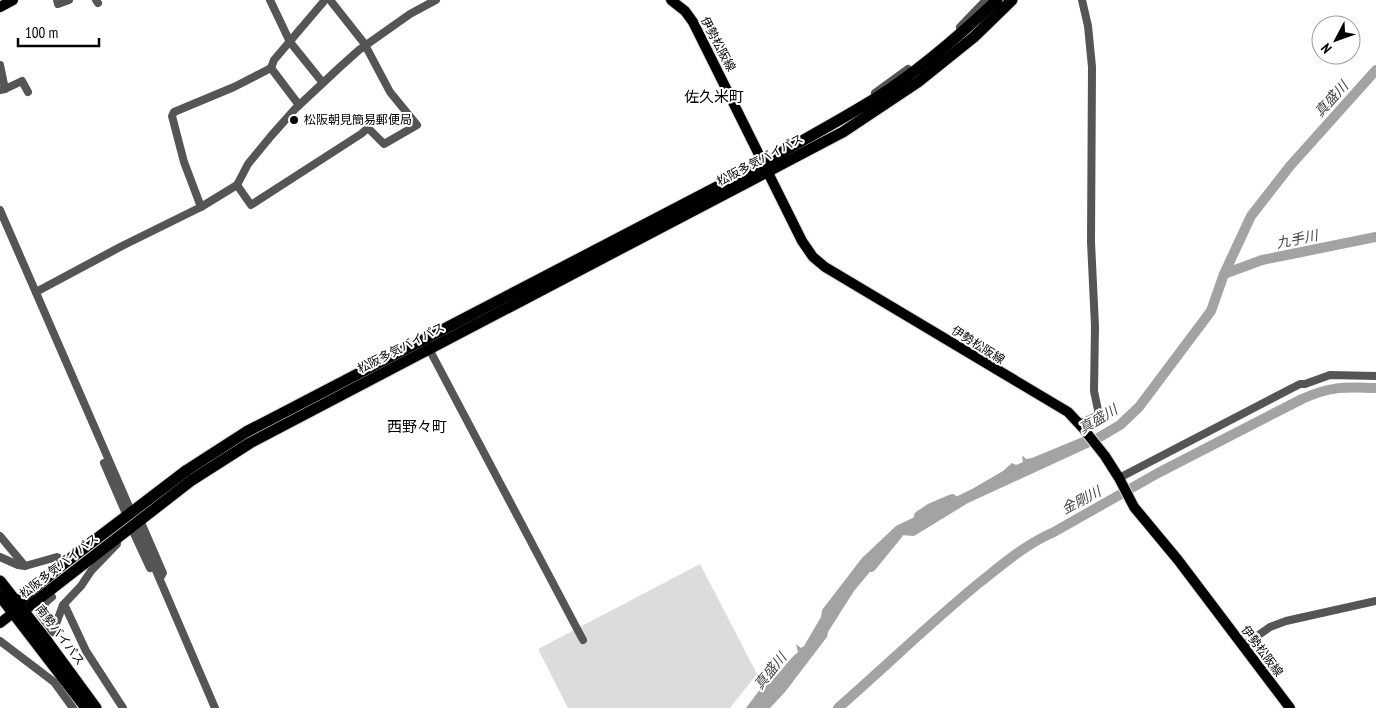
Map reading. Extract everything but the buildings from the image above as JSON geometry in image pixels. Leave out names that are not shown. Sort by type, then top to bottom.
[{"type":"highway","name":"松阪多気バイパス","points":[[766,167],[912,73],[968,28],[997,0]]},
{"type":"highway","name":"松阪多気バイパス","points":[[18,608],[66,562],[250,442],[427,345],[766,167],[843,132],[918,82],[974,37],[1012,0]]},
{"type":"highway","name":"松阪多気バイパス","points":[[18,608],[48,592],[116,538],[133,518]]},
{"type":"highway","name":"南勢バイパス","points":[[0,581],[86,708]]},
{"type":"highway","name":"南勢バイパス","points":[[0,596],[18,608],[96,708]]},
{"type":"main road","name":"伊勢松阪線","points":[[671,0],[685,11],[692,22],[802,241],[817,261],[1015,382],[1068,412],[1098,446],[1119,478],[1134,507],[1178,560],[1290,708]]},
{"type":"main road","points":[[0,623],[18,608]]},
{"type":"street","points":[[57,0],[58,4],[69,0]]},
{"type":"street","points":[[270,0],[300,61],[323,83]]},
{"type":"street","points":[[201,207],[184,162],[172,116],[174,112],[234,87],[271,68],[274,60],[325,0]]},
{"type":"street","points":[[237,184],[250,205],[368,128],[384,144],[417,125],[390,92],[364,43],[330,0]]},
{"type":"street","points":[[36,292],[122,246],[201,207],[237,184],[248,164],[299,105],[364,46],[410,14],[436,0]]},
{"type":"street","points":[[865,104],[871,96],[912,67],[961,27],[986,0]]},
{"type":"street","points":[[1081,425],[1099,415],[1094,391],[1095,326],[1091,242],[1092,67],[1088,26],[1082,0]]},
{"type":"street","points":[[0,65],[3,89],[22,81],[28,92]]},
{"type":"street","points":[[271,68],[299,105]]},
{"type":"street","points":[[0,210],[133,518]]},
{"type":"street","points":[[427,345],[478,437],[583,640]]},
{"type":"street","points":[[1119,478],[1300,384],[1330,375],[1376,376]]},
{"type":"street","points":[[105,453],[102,457],[164,573],[160,578],[216,708]]},
{"type":"street","points":[[0,536],[25,566]]},
{"type":"street","points":[[48,592],[52,597],[46,602],[40,614],[53,632],[64,604],[81,586],[91,571],[117,544],[116,538]]},
{"type":"street","points":[[0,556],[25,566],[57,557],[66,562]]},
{"type":"street","points":[[1243,646],[1270,627],[1286,621],[1376,601]]},
{"type":"street","points":[[64,604],[86,652],[123,708]]},
{"type":"street","points":[[0,641],[54,682],[73,708]]},
{"type":"shaded area","points":[[1085,436],[1092,446],[968,503],[914,536],[900,535],[882,551],[869,573],[854,591],[828,632],[827,637],[785,692],[770,708],[746,708],[764,684],[765,686],[770,682],[798,652],[796,644],[801,648],[804,646],[821,617],[822,610],[862,558],[896,526],[972,489],[1003,471],[1012,463],[1016,465],[1023,462],[1023,456],[1026,459],[1032,458]]},
{"type":"shaded area","points":[[700,564],[757,674],[730,708],[568,708],[538,649]]},
{"type":"waterway","name":"真盛川","points":[[1086,443],[1120,425],[1139,407],[1211,311],[1224,274],[1251,216],[1290,166],[1376,70]]},
{"type":"waterway","name":"九手川","points":[[1224,274],[1262,260],[1376,237]]},
{"type":"waterway","name":"金剛川","points":[[838,708],[961,598],[1034,542],[1158,473],[1302,399],[1338,388],[1376,388]]},
{"type":"waterway","name":"真盛川","points":[[919,516],[931,508],[952,499]]},
{"type":"waterway","name":"真盛川","points":[[871,567],[898,534]]},
{"type":"place","name":"松阪朝見簡易郵便局","points":[[294,120]]},
{"type":"district","name":"佐久米町","points":[[714,97]]},
{"type":"district","name":"西野々町","points":[[417,427]]}]
